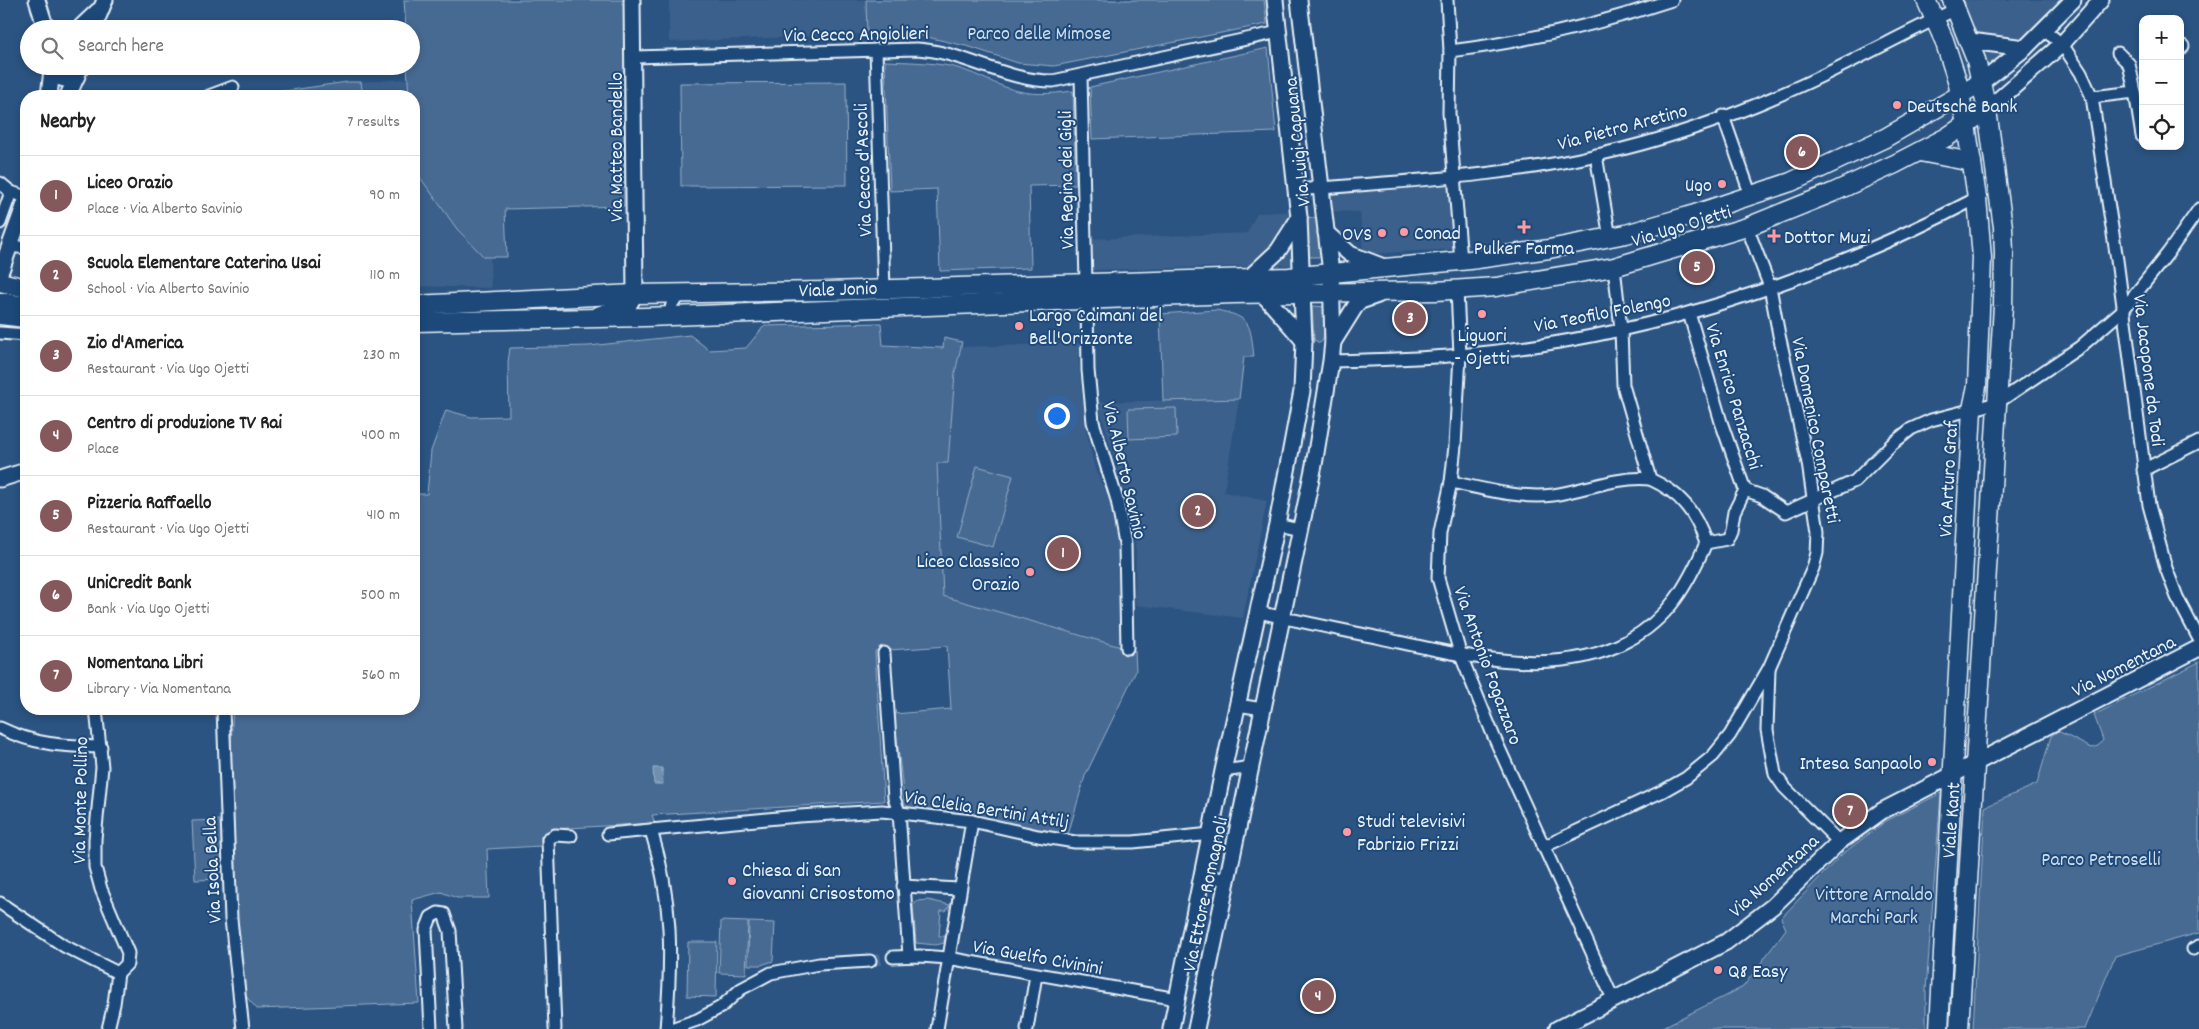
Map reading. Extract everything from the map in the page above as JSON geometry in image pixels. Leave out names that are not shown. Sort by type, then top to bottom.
[{"type":"main road","name":"Via Arturo Graf","points":[[1926,0],[1951,60],[1960,94],[1977,192],[1982,258],[1977,386],[1972,410],[1952,774]]},
{"type":"main road","points":[[1956,2],[1982,82],[2003,227],[2004,265],[1975,763]]},
{"type":"main road","name":"Via Ugo Ojetti","points":[[1303,285],[1331,273],[1461,261],[1610,238],[1692,215],[1751,196],[1831,165],[1885,138],[1982,82]]},
{"type":"main road","name":"Via Ugo Ojetti","points":[[1303,285],[1332,293],[1457,290],[1530,282],[1614,267],[1746,227],[1843,189],[1920,152],[1987,110]]},
{"type":"main road","points":[[1920,152],[1972,162]]},
{"type":"main road","name":"Viale Jonio","points":[[420,305],[694,292],[884,289],[1249,278],[1303,285]]},
{"type":"main road","points":[[0,282],[20,287]]},
{"type":"main road","name":"Viale Jonio","points":[[420,322],[581,319],[1264,294],[1303,285]]},
{"type":"main road","points":[[0,302],[20,305]]},
{"type":"main road","points":[[0,315],[20,317]]},
{"type":"main road","name":"Viale Kant","points":[[1959,1029],[1975,763]]},
{"type":"main road","name":"Viale Kant","points":[[1939,1029],[1951,836],[1952,774]]},
{"type":"street","points":[[37,0],[43,20]]},
{"type":"street","name":"Via Matteo Bandello","points":[[632,0],[635,294]]},
{"type":"street","name":"Via Luigi Capuana","points":[[1275,0],[1299,217],[1312,213],[1324,217],[1299,0]]},
{"type":"street","points":[[1447,0],[1450,51],[1449,113],[1461,261]]},
{"type":"street","points":[[1450,51],[1496,45],[1562,32],[1672,0]]},
{"type":"street","points":[[1982,82],[2044,30],[2073,0]]},
{"type":"street","points":[[1987,110],[2062,44],[2101,0]]},
{"type":"street","name":"Via Pietro Aretino","points":[[1296,190],[1524,169],[1596,156],[1662,137],[1723,116],[1814,80],[1950,12],[1956,2]]},
{"type":"street","points":[[88,20],[103,4]]},
{"type":"street","points":[[97,20],[103,4]]},
{"type":"street","name":"Via Jacopone da Todi","points":[[2044,30],[2062,44],[2081,73],[2092,97],[2117,260],[2143,470],[2156,539],[2177,597],[2199,640]]},
{"type":"street","name":"Via Cecco Angiolieri","points":[[634,57],[917,49],[944,52],[1013,77],[1052,81],[1279,32]]},
{"type":"street","points":[[1970,41],[2024,48]]},
{"type":"street","name":"Via Cecco d'Ascoli","points":[[876,50],[884,289]]},
{"type":"street","points":[[2118,52],[2129,64],[2137,86],[2139,106]]},
{"type":"street","points":[[50,90],[52,75]]},
{"type":"street","points":[[58,75],[60,78],[68,80],[74,75]]},
{"type":"street","points":[[71,90],[77,75]]},
{"type":"street","name":"Via Regina dei Gigli","points":[[1081,76],[1086,283]]},
{"type":"street","points":[[2092,97],[2137,86]]},
{"type":"street","points":[[225,90],[233,87]]},
{"type":"street","points":[[1723,116],[1751,196]]},
{"type":"street","points":[[1596,156],[1610,238]]},
{"type":"street","points":[[1977,192],[1989,181],[1998,186]]},
{"type":"street","points":[[0,183],[11,192],[20,195]]},
{"type":"street","points":[[0,223],[11,192]]},
{"type":"street","name":"Via Teofilo Folengo","points":[[1331,362],[1460,356],[1542,344],[1689,314],[1740,299],[1847,258],[1977,192]]},
{"type":"street","points":[[1815,498],[1858,479],[1887,449],[1910,429],[1931,420],[1997,403],[2080,347],[2123,310],[2168,253],[2199,208]]},
{"type":"street","points":[[0,273],[5,245],[20,214]]},
{"type":"street","points":[[1249,278],[1282,247],[1299,217]]},
{"type":"street","name":"Via Ettore Romagnoli","points":[[1171,1029],[1300,407],[1304,341],[1299,217]]},
{"type":"street","name":"Via Ettore Romagnoli","points":[[1196,1029],[1316,456],[1331,362],[1333,342],[1332,293],[1324,217]]},
{"type":"street","name":"Via Domenico Comparetti","points":[[1543,847],[1663,791],[1702,766],[1730,734],[1769,668],[1813,568],[1817,553],[1818,532],[1815,498],[1770,287],[1746,227]]},
{"type":"street","points":[[1326,233],[1350,254],[1385,268]]},
{"type":"street","points":[[5,245],[20,247]]},
{"type":"street","points":[[1614,267],[1621,329],[1623,385],[1650,479]]},
{"type":"street","points":[[1362,270],[1363,293]]},
{"type":"street","name":"Via Antonio Fogazzaro","points":[[1457,290],[1460,356],[1451,482],[1440,533],[1438,578],[1461,656],[1494,737],[1614,1002]]},
{"type":"street","points":[[671,316],[670,306],[673,301],[694,292]]},
{"type":"street","points":[[1333,342],[1358,302],[1386,292]]},
{"type":"street","points":[[581,319],[626,306],[632,303],[635,294]]},
{"type":"street","points":[[1264,294],[1304,341]]},
{"type":"street","name":"Via Alberto Savinio","points":[[1087,301],[1091,414],[1096,437],[1117,500],[1125,544],[1127,648]]},
{"type":"street","name":"Via Enrico Panzacchi","points":[[1689,314],[1720,422],[1745,490],[1734,512],[1731,530],[1727,539],[1706,543]]},
{"type":"street","points":[[0,333],[20,335]]},
{"type":"street","points":[[1304,360],[1331,362]]},
{"type":"street","points":[[2143,470],[2199,442]]},
{"type":"street","points":[[0,479],[20,473]]},
{"type":"street","points":[[1258,612],[1461,656],[1508,662],[1544,661],[1585,656],[1622,644],[1647,628],[1678,598],[1693,573],[1706,543],[1698,521],[1686,505],[1669,489],[1650,479],[1615,480],[1542,496],[1518,494],[1451,482]]},
{"type":"street","name":"Via Enrico Panzacchi","points":[[1745,490],[1762,496],[1786,512],[1815,498]]},
{"type":"street","points":[[1277,524],[1300,529]]},
{"type":"street","name":"Via Nomentana","points":[[1557,1029],[1614,1002],[1698,958],[1735,936],[1777,902],[1839,842],[1882,811],[2199,648]]},
{"type":"street","points":[[884,653],[894,798],[899,812],[909,956]]},
{"type":"street","points":[[1769,668],[1767,730],[1775,774],[1784,787],[1839,842]]},
{"type":"street","points":[[1956,687],[1965,691],[1979,690]]},
{"type":"street","points":[[1237,705],[1264,709]]},
{"type":"street","name":"Via Monte Pollino","points":[[97,715],[102,775],[94,862],[101,889],[128,953],[127,964],[118,973],[114,1004],[108,1029]]},
{"type":"street","name":"Via Isola Bella","points":[[224,715],[231,919],[243,1029]]},
{"type":"street","points":[[0,728],[22,739],[37,743],[101,747]]},
{"type":"street","points":[[1223,771],[1252,767]]},
{"type":"street","name":"Via Clelia Bertini Attilj","points":[[608,834],[799,816],[899,812],[972,822],[1051,839],[1080,842],[1134,842],[1211,834]]},
{"type":"street","points":[[937,1029],[959,889],[972,822]]},
{"type":"street","points":[[651,830],[665,880],[670,917],[671,968],[666,1029]]},
{"type":"street","points":[[555,1029],[548,839],[555,836],[571,836]]},
{"type":"street","points":[[1203,875],[1227,880]]},
{"type":"street","points":[[903,886],[959,889]]},
{"type":"street","points":[[0,903],[50,938],[118,973]]},
{"type":"street","points":[[431,1029],[426,930],[431,917],[436,913],[441,913],[446,917],[450,931],[456,1029]]},
{"type":"street","name":"Via Guelfo Civinini","points":[[893,957],[948,958],[1177,999]]},
{"type":"street","points":[[671,1029],[697,1020],[721,1007],[741,989],[771,973],[819,964],[870,961]]},
{"type":"street","points":[[1028,1029],[1036,975]]},
{"type":"shaded area","points":[[669,0],[866,0],[867,34],[669,42]]},
{"type":"shaded area","points":[[1957,0],[2067,0],[2025,44],[1985,69]]},
{"type":"shaded area","points":[[408,79],[409,90],[362,90],[361,82]]},
{"type":"shaded area","points":[[420,177],[457,229],[484,257],[490,258],[491,288],[420,286]]},
{"type":"shaded area","points":[[1451,179],[1455,249],[1366,254],[1363,252],[1360,212],[1332,211],[1330,193]]},
{"type":"shaded area","points":[[1296,211],[1298,265],[1088,270],[1087,239],[1247,233],[1257,213]]},
{"type":"shaded area","name":"Liceo Classico Orazio","points":[[1080,343],[1081,353],[1078,356],[1086,430],[1095,469],[1112,506],[1119,548],[1121,648],[942,596],[937,463],[948,462],[955,373],[961,347]]},
{"type":"shaded area","points":[[1239,399],[1224,492],[1267,501],[1243,618],[1135,605],[1136,553],[1133,521],[1101,413],[1100,402]]},
{"type":"shaded area","points":[[653,768],[662,768],[663,784],[654,784]]},
{"type":"green space","points":[[404,0],[624,0],[624,206],[505,209],[507,257],[484,257],[457,229],[420,177],[420,90],[409,90],[408,75],[420,75],[420,20],[405,20]]},
{"type":"green space","name":"Parco delle Mimose","points":[[866,0],[1264,0],[1267,24],[1054,66],[1018,63],[970,47],[923,36],[867,34]]},
{"type":"green space","points":[[1268,48],[1276,132],[1092,139],[1090,87]]},
{"type":"green space","points":[[885,61],[928,63],[954,67],[1016,91],[1049,93],[1073,91],[1076,185],[1029,186],[1031,268],[940,271],[937,189],[890,191]]},
{"type":"green space","points":[[347,82],[361,82],[362,90],[292,90]]},
{"type":"green space","points":[[846,82],[847,185],[681,186],[680,83]]},
{"type":"green space","points":[[1309,217],[1316,219],[1323,257],[1309,257],[1307,221]]},
{"type":"green space","points":[[1312,306],[1326,307],[1323,340],[1320,343],[1314,340]]},
{"type":"green space","points":[[1216,310],[1243,319],[1250,329],[1254,357],[1244,357],[1239,399],[1163,401],[1160,314]]},
{"type":"green space","points":[[881,323],[883,345],[943,348],[944,338],[962,342],[955,373],[948,463],[937,463],[943,596],[1135,651],[1136,671],[1085,776],[1067,838],[985,819],[905,807],[894,714],[951,709],[947,646],[875,651],[884,801],[652,815],[655,823],[552,829],[541,836],[541,846],[487,849],[489,898],[457,898],[441,892],[412,900],[419,1003],[257,1009],[242,992],[231,815],[233,715],[420,715],[420,494],[427,494],[431,451],[446,410],[471,417],[509,416],[508,362],[510,348],[589,346],[690,335],[709,350],[746,348],[764,326]]},
{"type":"green space","points":[[1176,408],[1177,437],[1129,439],[1128,409]]},
{"type":"green space","points":[[977,466],[1013,476],[993,547],[957,537]]},
{"type":"green space","name":"Parco Petroselli","points":[[2199,662],[2199,933],[2115,956],[2085,1029],[1973,1029],[1985,807],[2037,784],[2051,736],[2058,731],[2091,748],[2098,746],[2103,740],[2094,715]]},
{"type":"green space","name":"Vittore Arnaldo Marchi Park","points":[[1941,793],[1926,990],[1926,1029],[1659,1029],[1743,987],[1786,929],[1781,918],[1841,855],[1886,821]]},
{"type":"green space","points":[[220,820],[223,879],[195,880],[192,821]]},
{"type":"green space","points":[[928,900],[950,905],[946,911],[941,911],[939,936],[945,936],[944,943],[936,945],[916,943],[913,905],[918,901]]},
{"type":"green space","points":[[721,921],[748,922],[746,974],[719,973]]},
{"type":"green space","points":[[749,922],[775,923],[773,961],[761,965],[748,965]]},
{"type":"green space","points":[[688,942],[717,942],[716,997],[687,996]]},
{"type":"tunnel","points":[[870,961],[893,957]]},
{"type":"place","name":"Deutsche Bank","points":[[1897,105]]},
{"type":"place","name":"UniCredit Bank","points":[[1802,152]]},
{"type":"place","name":"Ugo","points":[[1722,184]]},
{"type":"place","name":"Pulker Farma","points":[[1524,227]]},
{"type":"place","name":"Conad","points":[[1404,232]]},
{"type":"place","name":"OVS","points":[[1382,233]]},
{"type":"place","name":"Dottor Muzi","points":[[1774,236]]},
{"type":"place","name":"Pizzeria Raffaello","points":[[1697,267]]},
{"type":"place","name":"Liguori - Ojetti","points":[[1482,314]]},
{"type":"place","name":"Zio d'America","points":[[1410,318]]},
{"type":"place","name":"Largo Caimani del Bell'Orizzonte","points":[[1019,326]]},
{"type":"place","name":"Scuola Elementare Caterina Usai","points":[[1198,511]]},
{"type":"place","name":"Liceo Orazio","points":[[1063,553]]},
{"type":"place","name":"Liceo Classico Orazio","points":[[1030,572]]},
{"type":"place","name":"Intesa Sanpaolo","points":[[1932,762]]},
{"type":"place","name":"Nomentana Libri","points":[[1850,811]]},
{"type":"place","name":"Studi televisivi Fabrizio Frizzi","points":[[1347,832]]},
{"type":"place","name":"Chiesa di San Giovanni Crisostomo","points":[[732,881]]},
{"type":"place","name":"Q8 Easy","points":[[1718,970]]},
{"type":"place","name":"Centro di produzione TV Rai","points":[[1318,996]]}]
